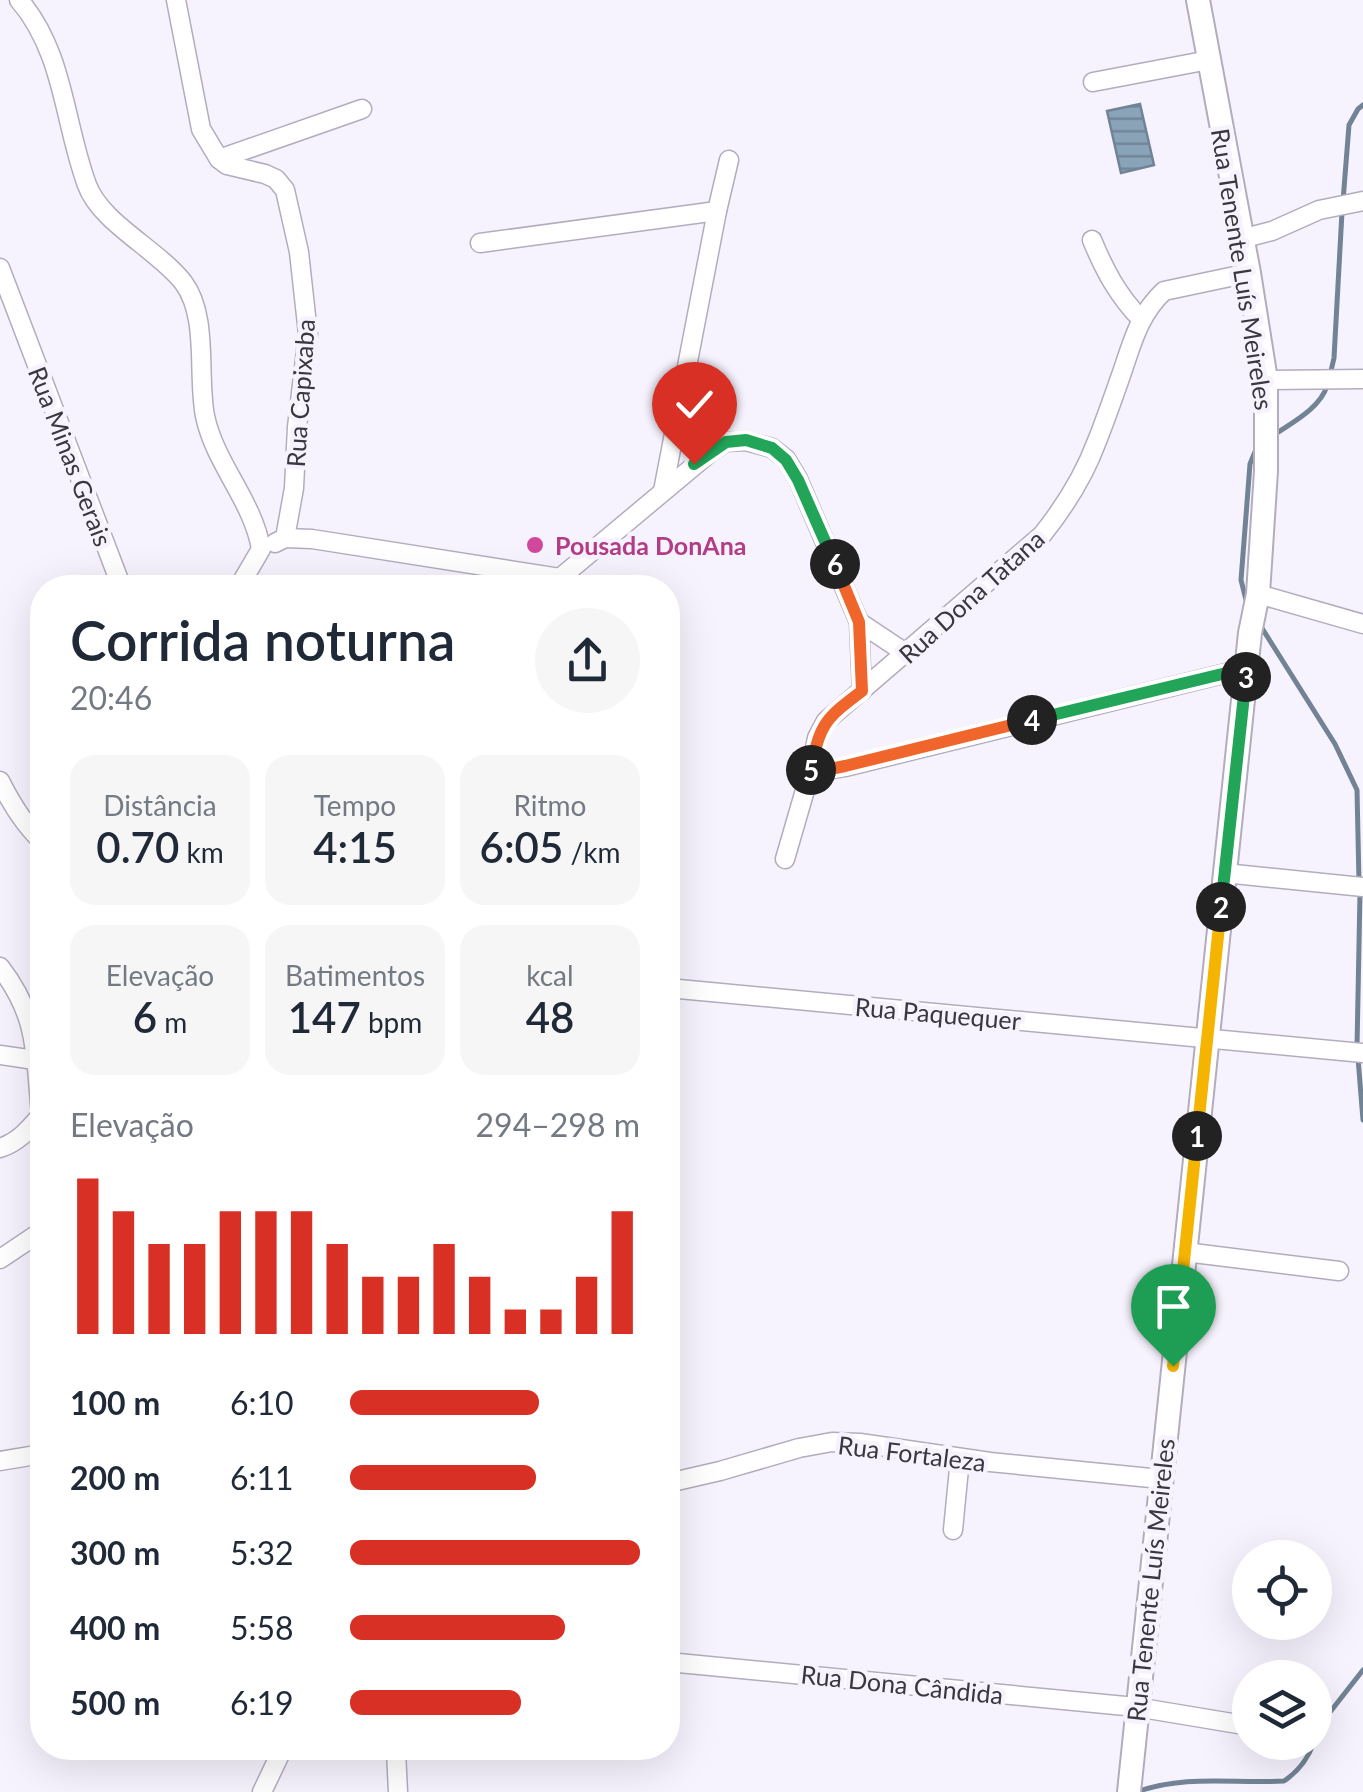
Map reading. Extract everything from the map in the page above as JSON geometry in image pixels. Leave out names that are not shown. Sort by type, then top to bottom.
[{"type":"main road","name":"Rua Tenente Luís Meireles","points":[[1129,1787],[1256,600],[1267,450],[1266,380],[1198,0]]},
{"type":"street","points":[[20,0],[35,18],[53,60],[88,188],[99,208],[184,284],[196,306],[207,426],[214,448],[258,530],[262,549]]},
{"type":"street","points":[[176,0],[201,128],[219,159],[362,108]]},
{"type":"street","points":[[1093,82],[1209,60]]},
{"type":"street","name":"Rua Capixaba","points":[[219,159],[266,174],[285,190],[299,252],[308,334],[286,538]]},
{"type":"street","points":[[663,491],[729,160]]},
{"type":"street","points":[[1241,238],[1272,231],[1319,210],[1363,201]]},
{"type":"street","points":[[480,242],[717,211]]},
{"type":"street","points":[[1092,240],[1112,282],[1142,319]]},
{"type":"street","name":"Rua Minas Gerais","points":[[0,268],[117,575]]},
{"type":"street","name":"Rua Dona Tatana","points":[[784,859],[817,738],[826,722],[1042,535],[1065,506],[1081,479],[1142,319],[1154,301],[1164,291],[1248,273]]},
{"type":"street","points":[[1266,380],[1363,379]]},
{"type":"street","points":[[569,575],[663,491],[726,442],[746,440],[772,448],[786,460],[798,480],[859,622],[862,691]]},
{"type":"street","points":[[246,575],[262,549],[286,538],[397,550],[520,575]]},
{"type":"street","points":[[1256,600],[1363,624]]},
{"type":"street","points":[[859,622],[907,654]]},
{"type":"street","points":[[810,773],[1247,668]]},
{"type":"street","points":[[0,781],[30,825]]},
{"type":"street","points":[[1224,873],[1363,887]]},
{"type":"street","points":[[0,968],[13,984],[30,1023]]},
{"type":"street","points":[[0,987],[24,1006]]},
{"type":"street","name":"Rua Paquequer","points":[[680,989],[1363,1053]]},
{"type":"street","points":[[0,1056],[30,1059]]},
{"type":"street","points":[[0,1148],[30,1127]]},
{"type":"street","points":[[0,1258],[30,1239]]},
{"type":"street","points":[[1185,1252],[1338,1271]]},
{"type":"street","name":"Rua Fortaleza","points":[[680,1480],[832,1442],[1161,1478]]},
{"type":"street","points":[[0,1460],[30,1456]]},
{"type":"street","points":[[953,1530],[960,1458]]},
{"type":"street","name":"Rua Dona Cândida","points":[[680,1663],[1136,1708],[1232,1723]]},
{"type":"street","points":[[262,1792],[277,1760]]},
{"type":"street","points":[[396,1760],[398,1792]]},
{"type":"water","points":[[1140,104],[1154,165],[1121,173],[1107,111]]},
{"type":"waterway","points":[[1343,201],[1349,125],[1363,105]]},
{"type":"waterway","points":[[1330,375],[1342,212]]},
{"type":"waterway","points":[[1274,435],[1312,408],[1327,386]]},
{"type":"waterway","points":[[1248,608],[1241,580],[1250,464],[1257,447]]},
{"type":"waterway","points":[[1260,625],[1335,744],[1357,790],[1359,882]]},
{"type":"waterway","points":[[1357,1047],[1360,893]]},
{"type":"waterway","points":[[1358,1058],[1363,1120]]},
{"type":"waterway","points":[[1332,1710],[1363,1670]]},
{"type":"waterway","points":[[1136,1792],[1192,1781],[1284,1781],[1305,1760]]},
{"type":"place","name":"Pousada DonAna","points":[[535,545]]},
{"type":"route","points":[[694,464],[726,442],[746,440],[772,448],[786,460],[816,516],[859,622],[862,691],[826,722],[817,738],[810,773],[1247,668],[1173,1366]]}]
